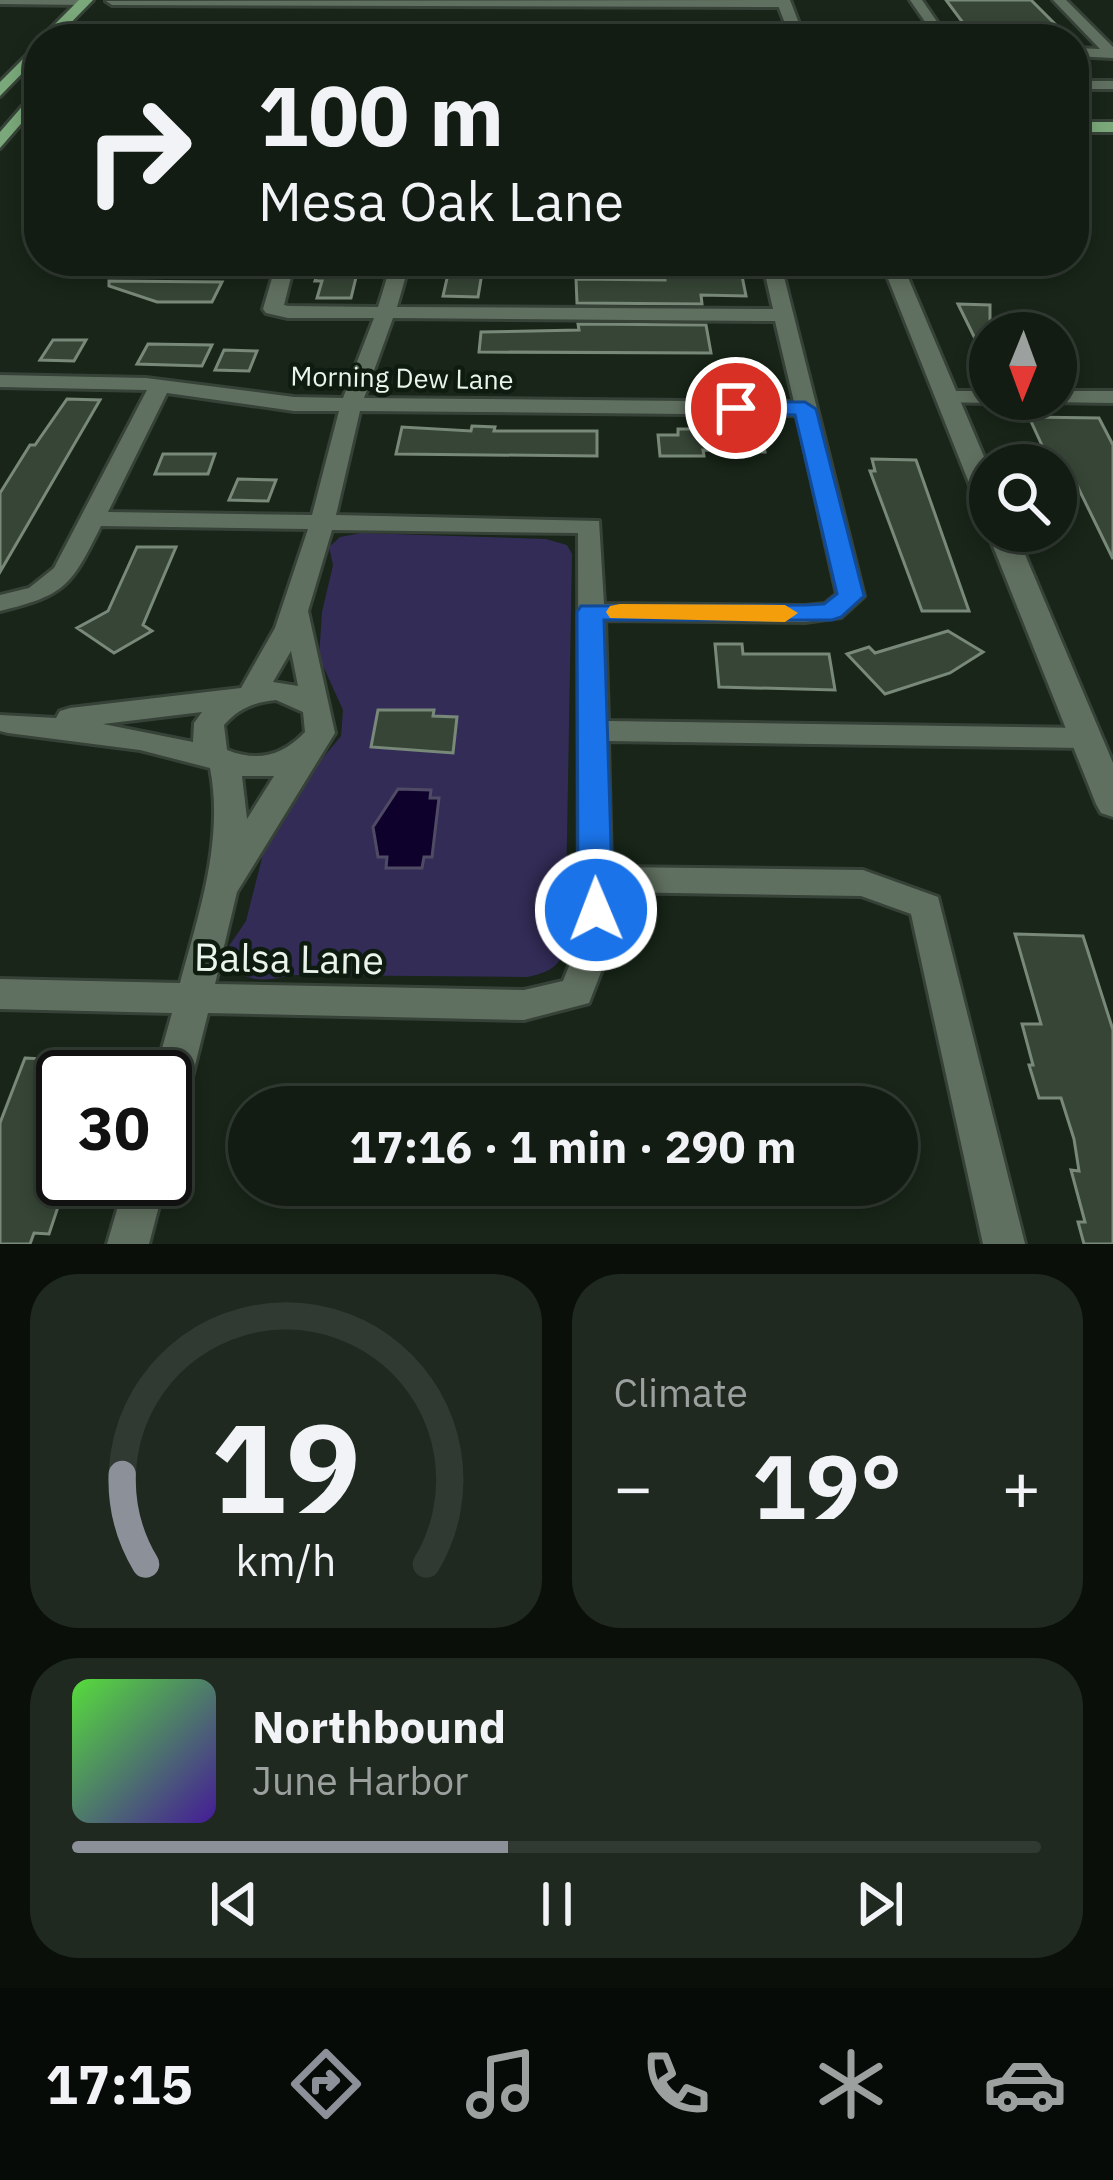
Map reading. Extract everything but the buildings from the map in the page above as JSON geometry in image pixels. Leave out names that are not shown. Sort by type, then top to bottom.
[{"type":"main road","points":[[62,24],[86,0]]},
{"type":"main road","points":[[0,91],[24,64]]},
{"type":"street","points":[[1,1],[86,0]]},
{"type":"street","points":[[1060,0],[1084,24]]},
{"type":"street","points":[[108,4],[783,2]]},
{"type":"street","points":[[1089,30],[1112,53]]},
{"type":"street","points":[[282,276],[273,309],[782,315]]},
{"type":"street","points":[[181,1050],[220,896],[233,806],[219,757],[208,745],[209,722],[245,696],[297,615],[351,404],[389,312],[397,276]]},
{"type":"street","points":[[591,612],[806,614],[832,611],[851,596],[774,276]]},
{"type":"street","points":[[897,276],[969,452]]},
{"type":"street","name":"Morning Dew Lane","points":[[0,381],[160,386],[294,404],[805,409]]},
{"type":"street","points":[[0,603],[38,594],[65,572],[160,386]]},
{"type":"street","points":[[946,397],[969,397]]},
{"type":"street","points":[[1077,397],[1113,398]]},
{"type":"street","points":[[92,519],[590,526],[595,879],[863,883],[926,905],[1004,1244]]},
{"type":"street","points":[[1010,552],[1113,804]]},
{"type":"street","points":[[220,896],[270,806],[320,733],[297,615]]},
{"type":"street","points":[[4,723],[134,714],[281,691],[307,699],[317,708]]},
{"type":"street","points":[[4,723],[142,740],[264,767],[299,756],[312,745]]},
{"type":"street","points":[[590,730],[1086,738]]},
{"type":"street","name":"Balsa Lane","points":[[0,994],[524,1005],[576,993],[596,941],[595,879]]},
{"type":"street","points":[[128,1244],[139,1206]]},
{"type":"shaded area","points":[[112,276],[228,276],[226,278]]},
{"type":"shaded area","points":[[361,533],[546,539],[567,545],[572,554],[565,951],[545,972],[527,977],[293,975],[260,980],[231,966],[229,946],[246,921],[265,846],[295,791],[341,736],[343,710],[319,657],[322,612],[333,565],[329,547],[340,537]]},
{"type":"shaded area","points":[[398,789],[431,790],[430,798],[439,798],[432,857],[424,857],[422,868],[386,868],[387,857],[378,857],[373,827]]},
{"type":"slow traffic","points":[[620,612],[785,613]]},
{"type":"route","points":[[596,910],[591,612],[806,614],[832,611],[851,596],[805,409],[736,408]]}]
